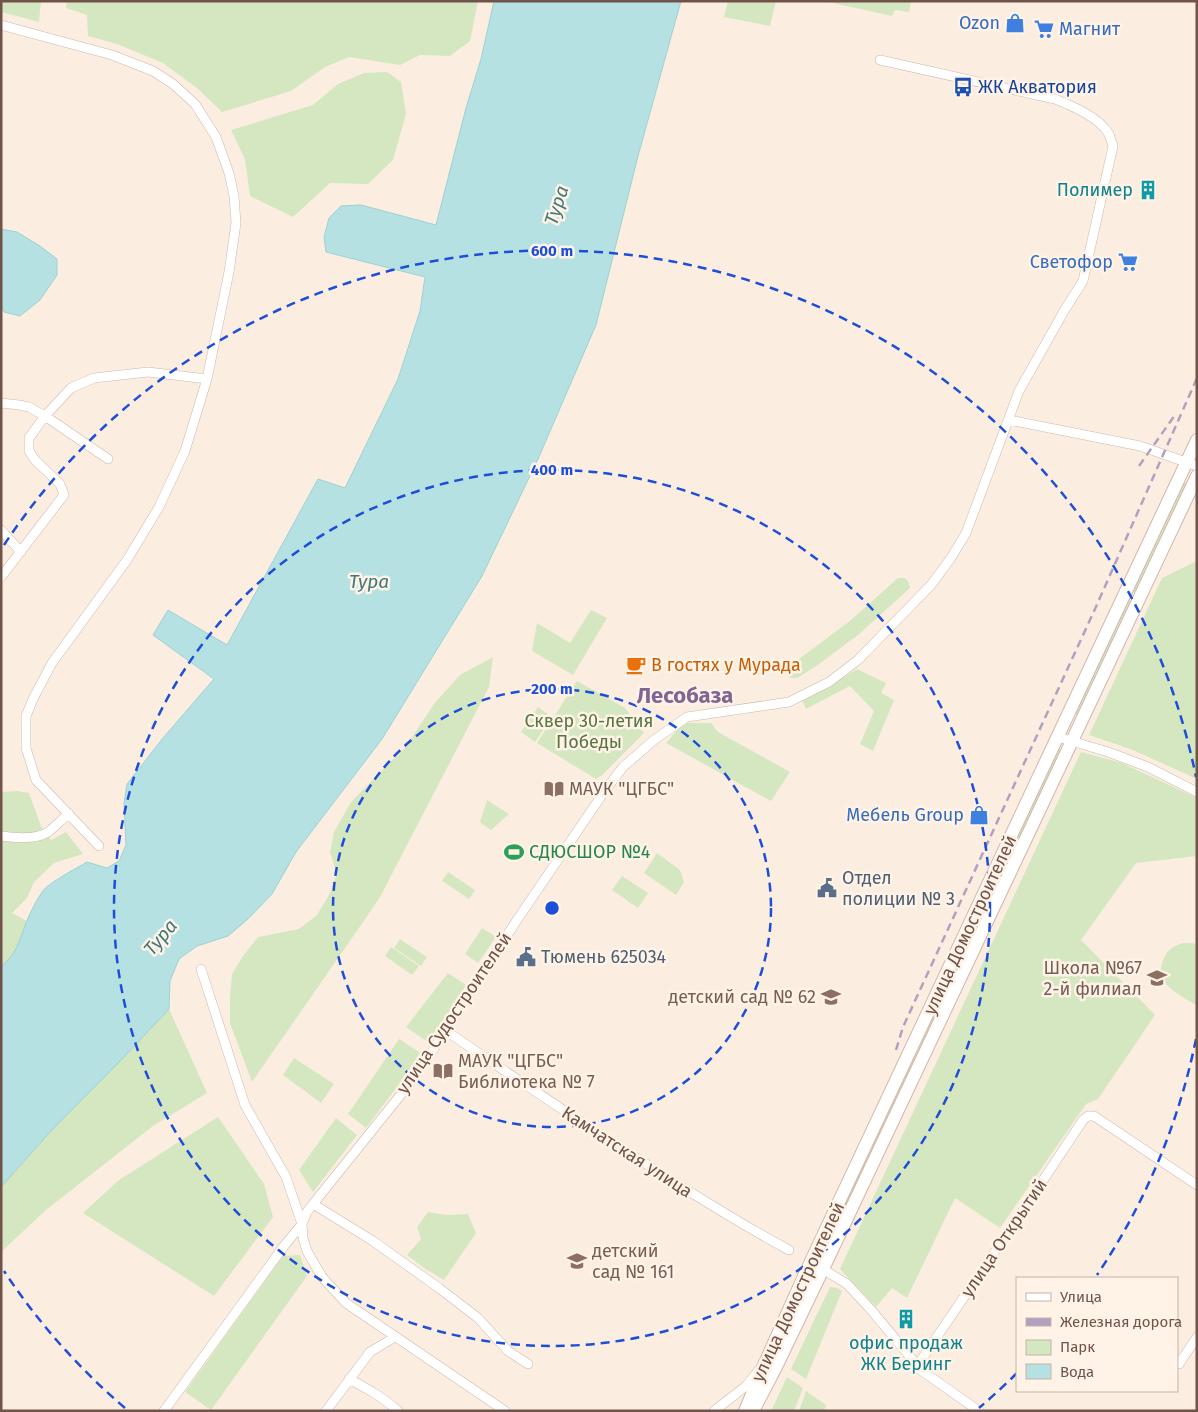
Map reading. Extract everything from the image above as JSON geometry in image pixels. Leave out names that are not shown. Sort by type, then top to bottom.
[{"type":"main road","name":"улица Домостроителей","points":[[745,1411],[811,1262],[1058,737],[1192,464],[1197,440]]},
{"type":"main road","name":"улица Домостроителей","points":[[752,1411],[776,1368],[1197,476]]},
{"type":"street","points":[[1,25],[112,55],[153,71],[173,84],[195,104],[216,137],[234,196],[236,223],[229,272],[207,379],[184,451],[159,507],[127,560],[52,663],[26,716],[26,748],[36,780],[99,846]]},
{"type":"street","points":[[880,60],[1046,97],[1080,110],[1108,132],[1113,146],[1083,281],[1019,391],[1009,420],[1140,446],[1192,464]]},
{"type":"street","points":[[1,577],[64,494],[60,484],[35,460],[29,450],[29,438],[45,416],[71,388],[94,378],[148,372],[207,379]]},
{"type":"street","points":[[1,403],[24,406],[45,416],[108,459]]},
{"type":"street","name":"улица Судостроителей","points":[[164,1411],[302,1224],[313,1204],[407,1087],[512,927],[617,773],[642,750],[687,717],[789,702],[829,682],[858,660],[931,585],[951,558],[966,533],[1009,420]]},
{"type":"street","points":[[1,530],[21,552]]},
{"type":"street","points":[[1058,737],[1108,752],[1148,767],[1197,792]]},
{"type":"street","points":[[1,836],[37,837],[48,832],[69,814]]},
{"type":"street","points":[[201,969],[245,1105],[286,1176],[302,1224],[303,1238],[307,1251],[322,1277],[346,1303],[505,1411]]},
{"type":"street","name":"Камчатская улица","points":[[445,1030],[694,1195],[789,1250]]},
{"type":"street","name":"улица Открытий","points":[[917,1366],[1083,1120],[1088,1116],[1094,1116],[1197,1185]]},
{"type":"street","points":[[313,1204],[373,1241],[439,1288],[478,1318],[508,1351],[528,1364]]},
{"type":"street","points":[[811,1262],[847,1284],[926,1375],[979,1411]]},
{"type":"street","points":[[326,1411],[370,1352],[395,1337]]},
{"type":"street","points":[[1179,1364],[1197,1337]]},
{"type":"street","points":[[714,1411],[746,1386],[765,1363]]},
{"type":"street","points":[[349,1379],[365,1387],[398,1411]]},
{"type":"green space","points":[[1,1],[41,1],[39,22],[1,12]]},
{"type":"green space","points":[[67,1],[478,1],[470,41],[450,56],[420,55],[400,65],[349,57],[325,67],[291,91],[222,112],[197,88],[163,63],[117,44],[88,36],[87,15],[66,8]]},
{"type":"green space","points":[[728,1],[776,1],[770,26],[724,17]]},
{"type":"green space","points":[[824,1],[911,1],[909,12],[895,10],[892,16]]},
{"type":"green space","points":[[387,72],[401,82],[406,114],[393,160],[368,184],[330,183],[293,217],[250,196],[245,159],[231,130],[313,105],[338,84],[364,73]]},
{"type":"green space","points":[[1184,482],[1186,485],[1136,590],[1129,596]]},
{"type":"green space","points":[[1197,561],[1197,779],[1133,750],[1089,735],[1162,578]]},
{"type":"green space","points":[[898,578],[905,578],[910,588],[858,635],[797,678],[791,678],[786,675],[787,668],[851,620]]},
{"type":"green space","points":[[1133,598],[1077,715],[1075,712],[1125,605]]},
{"type":"green space","points":[[591,610],[607,618],[573,675],[532,651],[537,623],[570,643]]},
{"type":"green space","points":[[493,657],[489,687],[379,899],[252,1082],[230,1023],[232,974],[258,937],[299,929],[317,915],[330,893],[337,874],[330,852],[334,832],[351,802],[404,749],[434,704],[460,675]]},
{"type":"green space","points":[[857,669],[886,683],[881,693],[894,700],[873,751],[860,744],[874,711],[850,686],[806,709],[802,700]]},
{"type":"green space","name":"Сквер 30-летия Победы","points":[[577,681],[625,708],[644,733],[596,779],[537,743]]},
{"type":"green space","points":[[538,707],[552,717],[535,742],[521,732]]},
{"type":"green space","points":[[683,723],[711,723],[718,732],[790,772],[771,801],[666,743]]},
{"type":"green space","points":[[1058,750],[1062,750],[828,1247],[824,1247]]},
{"type":"green space","points":[[1081,752],[1122,763],[1197,798],[1197,856],[1136,863],[1081,940],[1155,1015],[1098,1099],[1086,1104],[1000,1228],[955,1198],[907,1298],[892,1288],[876,1307],[840,1269]]},
{"type":"green space","points":[[17,791],[29,793],[41,826],[51,840],[66,832],[83,854],[54,863],[34,882],[27,898],[12,913],[27,921],[14,952],[1,966],[1,792]]},
{"type":"green space","points":[[487,800],[509,814],[491,830],[480,822]]},
{"type":"green space","points":[[657,853],[680,870],[684,882],[676,895],[644,873]]},
{"type":"green space","points":[[448,872],[475,890],[469,899],[442,881]]},
{"type":"green space","points":[[622,876],[648,893],[638,908],[612,890]]},
{"type":"green space","points":[[482,928],[496,937],[478,963],[465,954]]},
{"type":"green space","points":[[400,939],[427,957],[421,966],[394,948]]},
{"type":"green space","points":[[1193,943],[1197,946],[1197,1006],[1169,987],[1162,975],[1161,967],[1168,952],[1175,946]]},
{"type":"green space","points":[[391,947],[419,966],[412,975],[385,956]]},
{"type":"green space","points":[[448,973],[466,985],[429,1043],[406,1027]]},
{"type":"green space","points":[[169,1009],[207,1093],[153,1126],[46,1210],[1,1252],[1,1187],[51,1131]]},
{"type":"green space","points":[[399,1039],[422,1054],[366,1128],[348,1114]]},
{"type":"green space","points":[[294,1058],[334,1084],[321,1103],[283,1075]]},
{"type":"green space","points":[[218,1117],[264,1184],[273,1217],[214,1296],[83,1213],[119,1180]]},
{"type":"green space","points":[[336,1118],[357,1135],[313,1192],[299,1170]]},
{"type":"green space","points":[[428,1212],[446,1215],[468,1214],[476,1233],[444,1280],[407,1255],[421,1239],[417,1227]]},
{"type":"green space","points":[[300,1255],[307,1276],[211,1410],[185,1392],[283,1256]]},
{"type":"green space","points":[[830,1287],[842,1291],[806,1379],[791,1369]]},
{"type":"green space","points":[[787,1377],[803,1388],[794,1411],[771,1411]]},
{"type":"green space","points":[[806,1391],[826,1405],[824,1411],[799,1411]]},
{"type":"water","name":"Тура","points":[[494,1],[681,1],[638,156],[596,325],[538,459],[482,576],[382,739],[296,852],[272,894],[248,919],[228,936],[197,946],[179,959],[170,981],[169,1009],[51,1131],[1,1187],[1,966],[14,952],[31,911],[45,888],[87,862],[107,868],[119,861],[126,845],[124,803],[127,784],[163,738],[214,679],[153,635],[168,610],[227,645],[318,479],[345,488],[398,379],[420,311],[425,277],[326,252],[324,237],[329,218],[341,206],[361,205],[436,225],[466,108],[481,59]]},
{"type":"water","points":[[1,229],[17,232],[57,259],[57,275],[40,300],[20,316],[4,312],[1,304]]},
{"type":"railway","points":[[896,1050],[903,1027],[1095,609],[1197,378]]},
{"type":"railway","points":[[1139,466],[1175,415]]},
{"type":"place","name":"Ozon","points":[[1015,23]]},
{"type":"place","name":"Магнит","points":[[1044,29]]},
{"type":"place","name":"ЖК Акватория","points":[[963,87]]},
{"type":"place","name":"Полимер","points":[[1148,190]]},
{"type":"place","name":"Светофор","points":[[1128,262]]},
{"type":"place","name":"В гостях у Мурада","points":[[636,665]]},
{"type":"place","name":"МАУК \"ЦГБС\"","points":[[554,789]]},
{"type":"place","name":"Мебель Group","points":[[979,815]]},
{"type":"place","name":"СДЮСШОР №4","points":[[514,852]]},
{"type":"place","name":"Отдел полиции № 3","points":[[827,888]]},
{"type":"place","name":"Тюмень 625034","points":[[526,957]]},
{"type":"place","name":"Школа №67 2-й филиал","points":[[1157,978]]},
{"type":"place","name":"детский сад № 62","points":[[831,997]]},
{"type":"place","name":"МАУК \"ЦГБС\" Библиотека № 7","points":[[443,1071]]},
{"type":"place","name":"детский сад № 161","points":[[577,1261]]},
{"type":"place","name":"офис продаж ЖК Беринг","points":[[906,1319]]},
{"type":"district","name":"Лесобаза","points":[[685,695]]}]
